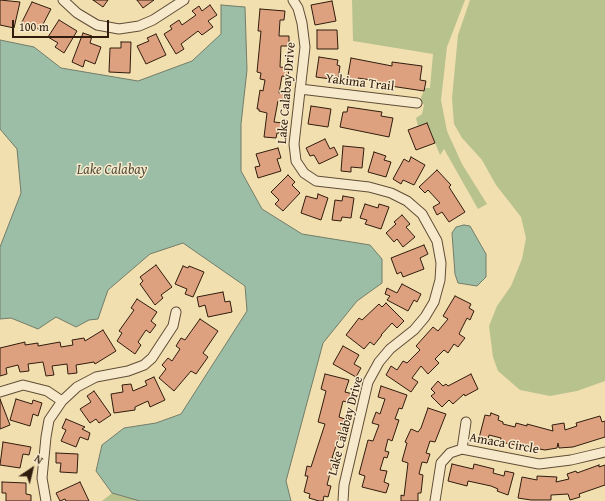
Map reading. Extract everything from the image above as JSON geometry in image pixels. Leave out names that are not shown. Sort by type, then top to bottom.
[{"type":"street","points":[[63,0],[77,13],[97,25],[119,29],[139,26],[153,20],[179,1]]},
{"type":"street","name":"Lake Calabay Drive","points":[[293,0],[298,8],[302,23],[305,47],[294,144],[296,160],[304,173],[316,181],[369,187],[391,193],[408,201],[422,214],[437,241],[441,263],[440,280],[434,302],[425,317],[414,330],[390,349],[379,362],[368,382],[344,485],[343,501]]},
{"type":"street","name":"Yakima Trail","points":[[300,89],[417,103]]},
{"type":"street","points":[[46,501],[42,478],[46,437],[49,420],[62,401],[77,387],[96,377],[128,371],[144,365],[152,358],[173,326],[176,312]]},
{"type":"street","points":[[0,392],[23,385],[47,391],[62,401]]},
{"type":"street","points":[[462,449],[466,422]]},
{"type":"street","name":"Amaca Circle","points":[[435,501],[441,463],[450,453],[462,449],[539,464],[571,460],[605,452]]},
{"type":"shaded area","points":[[352,0],[465,0],[447,47],[441,100],[447,131],[462,164],[487,204],[478,209],[444,149],[440,155],[427,123],[418,126],[416,118],[422,114],[424,105],[420,100],[425,88],[430,88],[433,54],[353,41]]},
{"type":"shaded area","points":[[470,0],[605,0],[605,381],[577,391],[550,396],[520,390],[498,371],[493,357],[489,326],[497,306],[511,286],[522,259],[526,238],[521,217],[496,185],[482,160],[462,138],[454,124],[452,98],[458,35]]},
{"type":"shaded area","points":[[112,493],[140,501],[102,501]]},
{"type":"water","name":"Lake Calabay","points":[[221,5],[245,7],[247,70],[241,124],[241,171],[262,209],[302,234],[370,245],[382,259],[382,283],[357,301],[323,343],[286,481],[291,501],[140,501],[112,493],[96,471],[102,445],[124,428],[156,423],[181,414],[247,311],[245,286],[183,243],[150,254],[108,290],[98,319],[89,320],[76,327],[56,317],[38,329],[11,318],[0,319],[0,247],[21,193],[17,149],[0,129],[0,40],[34,47],[61,68],[138,81],[192,61],[221,34]]},
{"type":"water","points":[[464,225],[470,226],[486,254],[486,277],[477,286],[458,283],[455,274],[452,233],[456,227]]},
{"type":"building","points":[[0,0],[20,2],[14,28],[0,25]]},
{"type":"building","points":[[93,0],[108,0],[103,7]]},
{"type":"building","points":[[137,0],[154,0],[143,8]]},
{"type":"building","points":[[332,1],[336,21],[315,25],[311,5]]},
{"type":"building","points":[[32,2],[51,9],[40,30],[34,27],[33,30],[21,24]]},
{"type":"building","points":[[210,5],[217,15],[208,21],[213,27],[202,35],[198,31],[181,44],[184,49],[176,54],[164,34],[172,29],[170,26],[179,20],[182,25],[196,15],[192,11],[199,6],[202,11]]},
{"type":"building","points":[[260,9],[285,11],[284,20],[280,20],[279,36],[289,36],[289,46],[281,46],[280,67],[289,68],[288,77],[282,76],[279,93],[284,94],[283,102],[278,101],[274,122],[283,123],[282,133],[277,133],[276,138],[264,137],[267,113],[257,109],[260,90],[263,91],[265,80],[260,79],[261,73],[257,72],[261,31],[258,31]]},
{"type":"building","points":[[59,20],[77,31],[64,53],[55,47],[58,43],[48,37]]},
{"type":"building","points":[[317,30],[337,30],[338,49],[317,49]]},
{"type":"building","points":[[83,33],[92,36],[90,43],[101,47],[95,64],[85,60],[83,67],[72,62]]},
{"type":"building","points":[[156,34],[166,55],[146,64],[137,46],[149,41],[147,38]]},
{"type":"building","points":[[121,42],[131,42],[130,73],[109,72],[110,48],[121,48]]},
{"type":"building","points":[[319,57],[338,60],[337,65],[340,66],[338,80],[316,77]]},
{"type":"building","points":[[351,58],[392,66],[392,62],[422,66],[420,80],[426,81],[424,91],[377,84],[377,81],[358,78],[357,83],[347,81]]},
{"type":"building","points":[[311,106],[331,109],[328,127],[308,124]]},
{"type":"building","points":[[348,107],[382,112],[381,116],[393,118],[389,137],[340,127],[343,112],[347,112]]},
{"type":"building","points":[[427,123],[435,143],[416,150],[408,130]]},
{"type":"building","points":[[325,139],[330,149],[334,147],[338,155],[319,164],[314,155],[310,156],[306,148]]},
{"type":"building","points":[[343,146],[364,148],[362,168],[351,167],[351,172],[341,171]]},
{"type":"building","points":[[278,148],[281,158],[277,159],[281,171],[258,178],[255,167],[260,166],[256,154]]},
{"type":"building","points":[[374,152],[386,156],[384,160],[391,162],[386,177],[368,172]]},
{"type":"building","points":[[411,157],[425,165],[414,185],[403,180],[401,184],[393,179],[404,159],[409,162]]},
{"type":"building","points":[[437,170],[451,185],[449,187],[465,212],[449,222],[442,212],[437,215],[433,207],[440,203],[428,190],[425,193],[419,187]]},
{"type":"building","points":[[288,175],[295,182],[292,185],[300,193],[283,211],[275,204],[279,200],[271,192]]},
{"type":"building","points":[[318,194],[328,198],[321,220],[301,213],[306,196],[317,199]]},
{"type":"building","points":[[343,196],[354,198],[351,218],[342,217],[341,221],[332,220],[335,200],[342,201]]},
{"type":"building","points":[[365,204],[378,208],[379,204],[389,207],[381,229],[365,224],[367,220],[360,218]]},
{"type":"building","points":[[402,215],[410,224],[406,227],[415,237],[403,247],[397,239],[394,242],[386,233],[396,224],[394,222]]},
{"type":"building","points":[[424,245],[428,254],[420,258],[424,269],[403,277],[401,272],[397,274],[391,258]]},
{"type":"building","points":[[156,265],[172,287],[161,295],[163,298],[155,305],[140,284],[143,281],[140,277]]},
{"type":"building","points":[[183,266],[188,268],[189,266],[204,272],[193,297],[185,294],[187,289],[175,284]]},
{"type":"building","points":[[402,284],[421,294],[417,302],[414,300],[408,311],[387,300],[390,296],[385,294],[387,288],[397,293]]},
{"type":"building","points":[[223,292],[225,302],[230,301],[232,312],[208,317],[205,305],[199,307],[197,297]]},
{"type":"building","points":[[455,296],[471,304],[469,308],[474,311],[470,320],[467,318],[459,334],[465,338],[458,347],[454,344],[448,353],[444,350],[435,359],[439,363],[428,374],[421,366],[412,378],[418,382],[411,392],[386,375],[391,366],[397,370],[403,361],[407,363],[420,350],[416,346],[433,327],[438,331],[448,319],[443,316]]},
{"type":"building","points":[[137,299],[157,312],[151,321],[156,325],[150,333],[146,330],[138,342],[141,345],[135,354],[117,341],[122,333],[119,331],[134,310],[131,308]]},
{"type":"building","points":[[386,303],[404,321],[397,328],[392,323],[374,345],[370,342],[364,349],[346,335],[359,318],[362,320],[379,304],[382,307]]},
{"type":"building","points":[[200,319],[218,331],[203,353],[208,357],[196,374],[191,371],[174,391],[159,378],[166,369],[162,365],[168,358],[172,361],[180,349],[176,346],[181,338],[185,340]]},
{"type":"building","points":[[103,330],[116,351],[95,364],[94,362],[76,365],[77,373],[68,374],[67,364],[52,366],[54,375],[46,376],[43,362],[28,364],[29,371],[20,372],[18,365],[6,368],[7,374],[0,376],[0,348],[25,342],[25,345],[38,343],[38,346],[60,342],[61,347],[73,345],[72,340],[84,338],[85,341]]},
{"type":"building","points":[[343,346],[359,355],[354,364],[361,368],[356,377],[333,364]]},
{"type":"building","points":[[325,374],[349,380],[345,392],[353,394],[350,403],[343,401],[339,417],[345,419],[332,458],[334,458],[327,485],[331,486],[328,497],[324,496],[323,501],[319,501],[309,498],[310,494],[304,492],[308,476],[305,476],[307,466],[311,467],[325,424],[318,422],[326,391],[321,389]]},
{"type":"building","points":[[471,374],[478,389],[465,396],[464,394],[453,404],[449,400],[442,407],[431,396],[435,393],[431,389],[438,381],[443,386],[446,384],[448,386]]},
{"type":"building","points":[[154,377],[165,400],[150,407],[148,401],[135,407],[135,410],[114,413],[111,394],[123,392],[122,385],[131,384],[133,391],[147,385],[145,381]]},
{"type":"building","points":[[381,386],[407,395],[402,409],[399,408],[395,419],[399,420],[392,441],[388,439],[385,451],[389,452],[387,458],[384,457],[380,470],[387,471],[384,482],[389,484],[386,493],[362,487],[365,476],[359,474],[368,440],[373,441],[379,425],[372,423],[376,412],[380,414],[385,399],[378,397]]},
{"type":"building","points":[[94,391],[111,415],[99,423],[96,419],[90,423],[80,409],[91,402],[87,396]]},
{"type":"building","points":[[0,399],[10,425],[0,429]]},
{"type":"building","points":[[16,399],[32,404],[33,400],[42,403],[38,416],[33,414],[30,426],[10,420]]},
{"type":"building","points":[[428,408],[446,414],[435,442],[430,441],[426,453],[430,454],[427,463],[422,462],[419,474],[423,475],[421,493],[418,493],[418,501],[401,501],[401,495],[404,496],[408,463],[402,461],[407,443],[405,442],[411,429],[418,432],[421,428]]},
{"type":"building","points":[[491,413],[499,416],[498,420],[503,422],[503,424],[515,427],[516,423],[527,426],[527,424],[553,431],[552,425],[564,423],[565,430],[577,426],[576,423],[600,416],[602,422],[605,421],[605,437],[573,447],[559,448],[558,443],[557,448],[545,450],[500,442],[501,438],[489,435],[488,440],[479,438],[485,415],[490,416]]},
{"type":"building","points":[[66,419],[85,427],[82,429],[90,433],[88,440],[80,437],[76,447],[61,441],[66,430],[62,428]]},
{"type":"building","points":[[3,442],[31,447],[29,455],[23,454],[20,468],[0,465]]},
{"type":"building","points":[[56,453],[78,454],[77,473],[60,472],[61,463],[56,463]]},
{"type":"building","points":[[452,464],[473,469],[474,464],[494,469],[493,473],[504,476],[505,471],[514,473],[508,495],[497,491],[498,489],[491,486],[468,481],[467,486],[448,481]]},
{"type":"building","points":[[599,465],[599,467],[605,465],[605,485],[579,494],[580,497],[570,500],[568,494],[551,495],[551,500],[531,500],[518,498],[522,477],[537,480],[537,476],[557,477],[556,482],[569,479],[567,474],[576,471],[577,473]]},
{"type":"building","points":[[2,482],[26,483],[26,494],[31,495],[31,501],[6,501],[6,493],[2,493]]},
{"type":"building","points":[[80,482],[89,501],[66,501],[65,499],[60,501],[56,493]]}]
